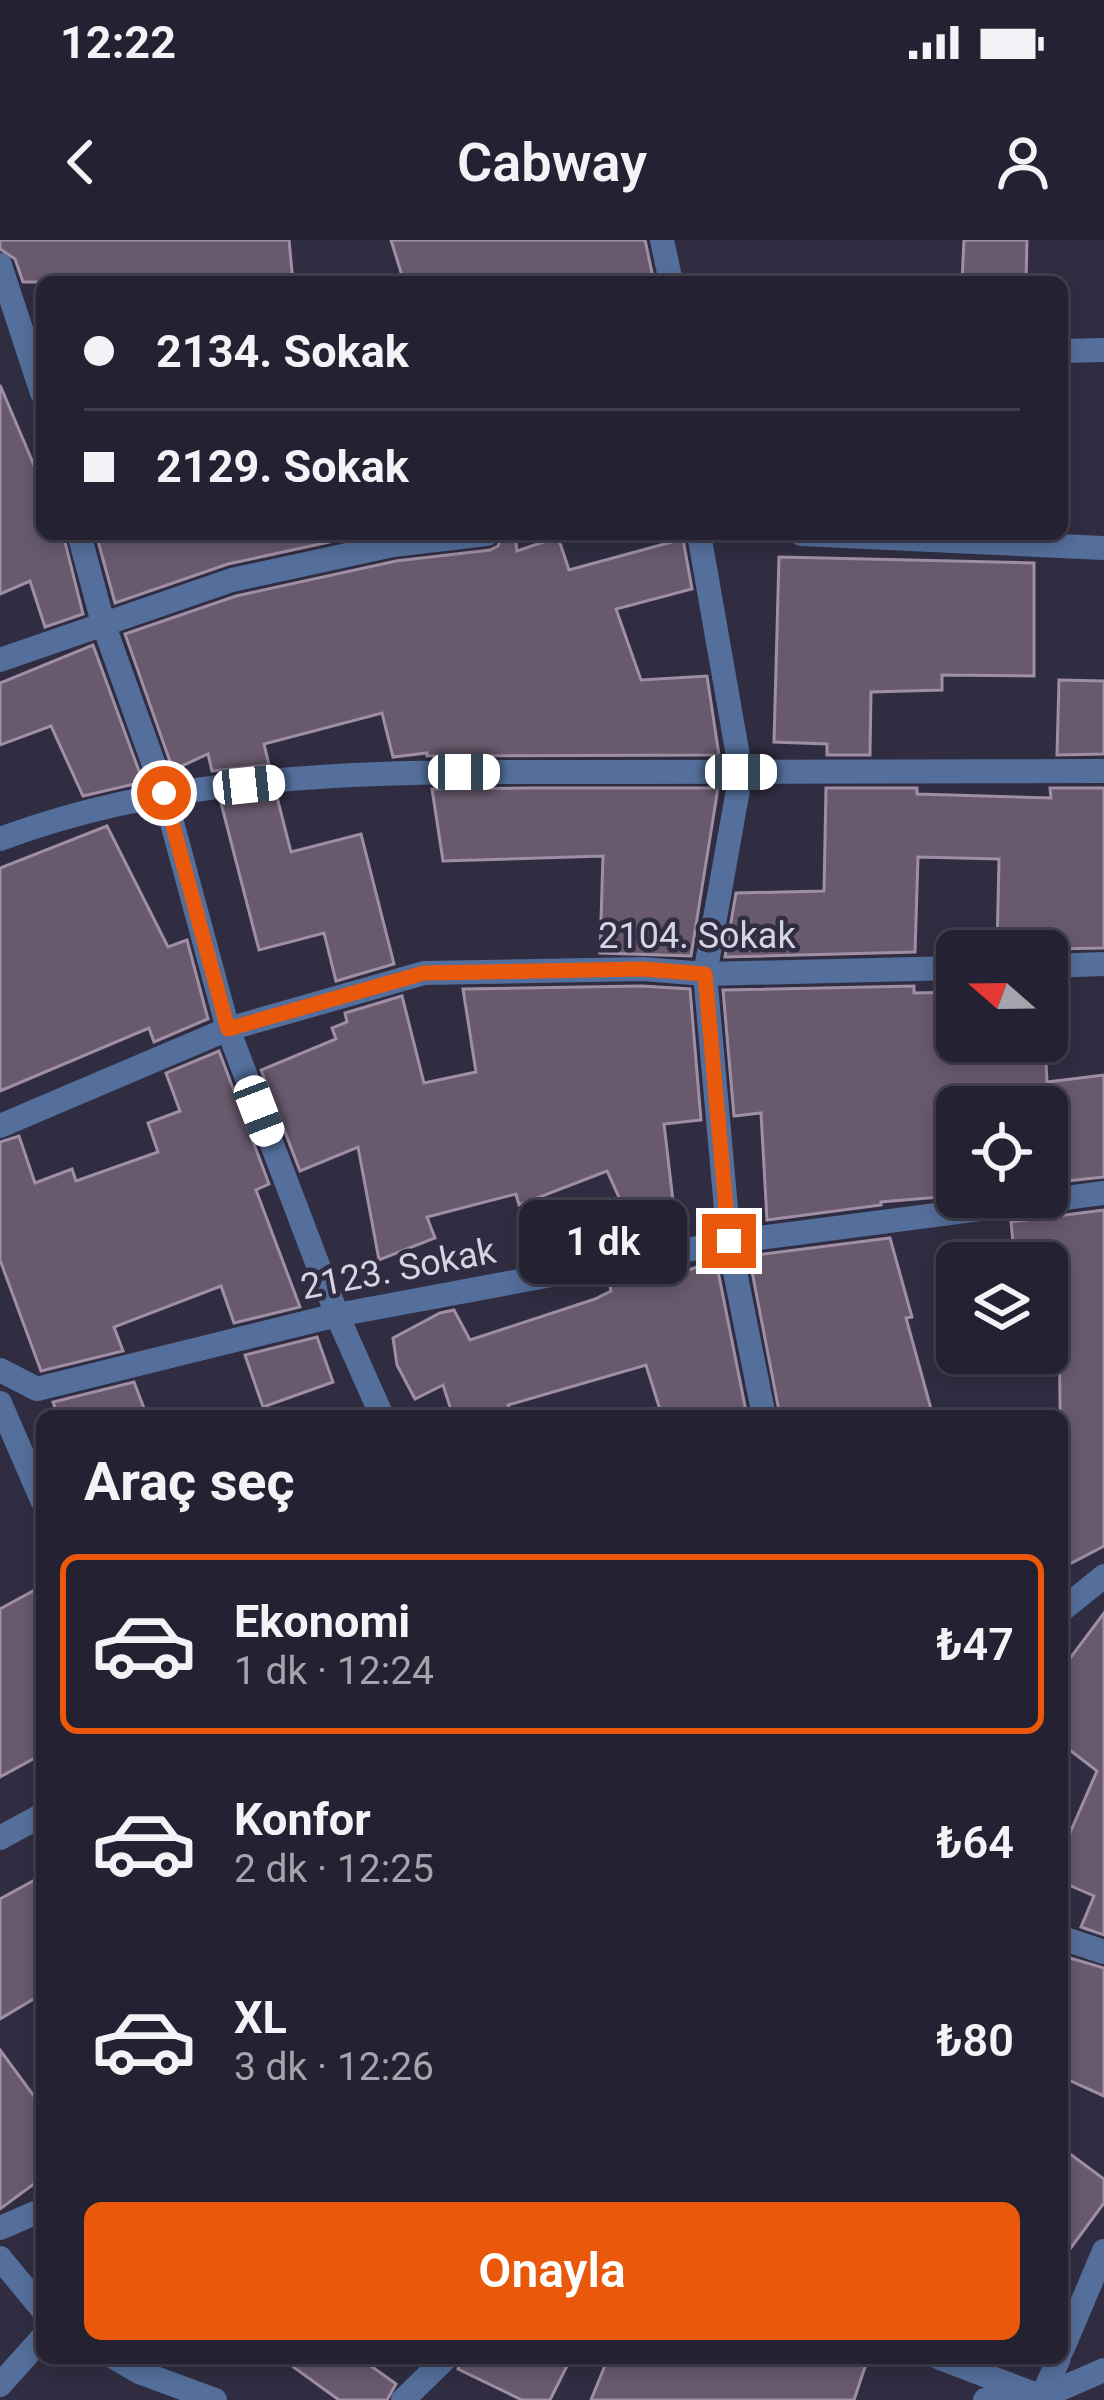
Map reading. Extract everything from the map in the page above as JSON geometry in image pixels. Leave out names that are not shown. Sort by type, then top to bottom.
[{"type":"street","points":[[662,240],[670,276]]},
{"type":"street","points":[[0,265],[36,375]]},
{"type":"street","points":[[1068,351],[1104,350]]},
{"type":"street","points":[[82,540],[103,622],[164,793],[228,1029],[337,1315],[379,1410]]},
{"type":"street","points":[[0,660],[232,580],[436,540]]},
{"type":"street","points":[[700,540],[741,772],[705,974],[729,1241],[763,1410]]},
{"type":"street","points":[[931,540],[1104,548]]},
{"type":"street","points":[[0,839],[164,793],[377,772],[1104,771]]},
{"type":"street","points":[[1068,965],[1104,964]]},
{"type":"street","name":"2104. Sokak","points":[[0,1126],[228,1029],[424,973],[936,968]]},
{"type":"street","name":"2123. Sokak","points":[[0,1370],[37,1389],[337,1315],[729,1241],[1104,1193]]},
{"type":"street","points":[[0,1403],[36,1486]]},
{"type":"street","points":[[1068,1605],[1104,1576]]},
{"type":"street","points":[[0,1838],[36,1818]]},
{"type":"street","points":[[1068,1940],[1104,1952]]},
{"type":"street","points":[[0,2228],[36,2213]]},
{"type":"street","points":[[1068,2335],[1104,2251]]},
{"type":"street","points":[[0,2258],[36,2302]]},
{"type":"street","points":[[0,2385],[36,2345]]},
{"type":"street","points":[[125,2364],[215,2400]]},
{"type":"street","points":[[403,2400],[440,2364]]},
{"type":"street","points":[[956,2364],[1042,2397]]},
{"type":"street","points":[[1042,2397],[1056,2364]]},
{"type":"street","points":[[985,2400],[1042,2397],[1104,2370]]},
{"type":"building","points":[[0,240],[289,240],[292,276],[36,276],[36,282],[23,282],[15,259],[0,249]]},
{"type":"building","points":[[391,240],[645,240],[653,276],[402,276]]},
{"type":"building","points":[[964,240],[1027,240],[1026,276],[962,276]]},
{"type":"building","points":[[0,385],[36,470],[36,540],[64,540],[83,614],[45,627],[30,581],[0,594]]},
{"type":"building","points":[[98,540],[338,540],[228,564],[115,603]]},
{"type":"building","points":[[500,540],[516,540],[517,551],[559,540],[569,570],[683,540],[692,589],[616,609],[641,680],[707,676],[719,755],[427,753],[393,757],[382,713],[264,744],[269,765],[212,771],[208,754],[173,770],[125,634],[236,596],[396,561],[498,546]]},
{"type":"building","points":[[779,557],[1034,563],[1034,676],[942,675],[942,690],[871,692],[870,755],[827,755],[827,744],[774,742]]},
{"type":"building","points":[[93,645],[143,782],[83,796],[51,726],[0,745],[0,683]]},
{"type":"building","points":[[1059,680],[1104,681],[1104,754],[1057,755]]},
{"type":"building","points":[[718,788],[691,956],[600,953],[603,856],[443,861],[432,789]]},
{"type":"building","points":[[826,788],[917,788],[917,794],[1051,798],[1050,788],[1104,788],[1104,948],[1068,949],[1068,930],[997,930],[999,859],[918,857],[915,952],[725,957],[736,893],[824,891]]},
{"type":"building","points":[[277,797],[291,852],[361,834],[394,964],[336,981],[324,933],[259,950],[221,803]]},
{"type":"building","points":[[107,826],[168,947],[187,940],[208,1019],[154,1042],[149,1028],[0,1091],[0,868]]},
{"type":"building","points":[[914,986],[914,993],[936,992],[936,1062],[1046,1062],[1047,1082],[1104,1075],[1104,1177],[1068,1181],[1068,1086],[936,1086],[936,1197],[767,1220],[761,1113],[734,1116],[723,990]]},
{"type":"building","points":[[463,989],[690,989],[701,1120],[664,1124],[677,1235],[606,1248],[603,1227],[627,1215],[607,1171],[519,1205],[516,1194],[427,1217],[435,1238],[379,1260],[358,1147],[300,1171],[261,1070],[336,1039],[332,1028],[347,1022],[345,1013],[402,996],[424,1083],[476,1072]]},
{"type":"building","points":[[219,1051],[269,1184],[256,1190],[300,1307],[234,1323],[221,1286],[114,1327],[123,1351],[41,1371],[0,1260],[0,1142],[19,1136],[35,1183],[72,1169],[76,1181],[158,1152],[148,1123],[180,1111],[166,1073]]},
{"type":"building","points":[[1104,1210],[1104,1546],[1068,1565],[1068,1410],[1060,1410],[1060,1374],[1068,1374],[1068,1242],[1013,1242],[1011,1222]]},
{"type":"building","points":[[890,1238],[931,1410],[779,1410],[749,1256]]},
{"type":"building","points":[[716,1261],[746,1410],[660,1410],[646,1365],[508,1405],[510,1410],[451,1410],[443,1385],[415,1399],[397,1365],[393,1338],[440,1313],[454,1310],[470,1340],[595,1299],[611,1291],[609,1281],[681,1268],[682,1272]]},
{"type":"building","points":[[317,1337],[333,1382],[263,1407],[245,1355]]},
{"type":"building","points":[[134,1382],[145,1410],[56,1410],[53,1402]]},
{"type":"building","points":[[36,1589],[36,1757],[0,1777],[0,1609]]},
{"type":"building","points":[[1104,1613],[1104,1935],[1081,1927],[1094,1896],[1068,1885],[1068,1837],[1097,1771],[1068,1749],[1068,1661]]},
{"type":"building","points":[[36,1879],[36,1998],[0,2019],[0,1899]]},
{"type":"building","points":[[1070,1958],[1104,1968],[1104,2096],[1068,2080]]},
{"type":"building","points":[[0,2050],[36,2099],[36,2182],[0,2209]]},
{"type":"building","points":[[1068,2152],[1104,2179],[1104,2203],[1068,2252]]},
{"type":"building","points":[[289,2364],[368,2364],[396,2384],[387,2400],[339,2400]]},
{"type":"building","points":[[460,2364],[568,2364],[550,2400],[522,2400],[458,2369]]},
{"type":"building","points":[[606,2364],[866,2364],[854,2400],[591,2400]]},
{"type":"route","points":[[164,793],[228,1029],[424,973],[643,969],[705,974],[729,1241]]}]
